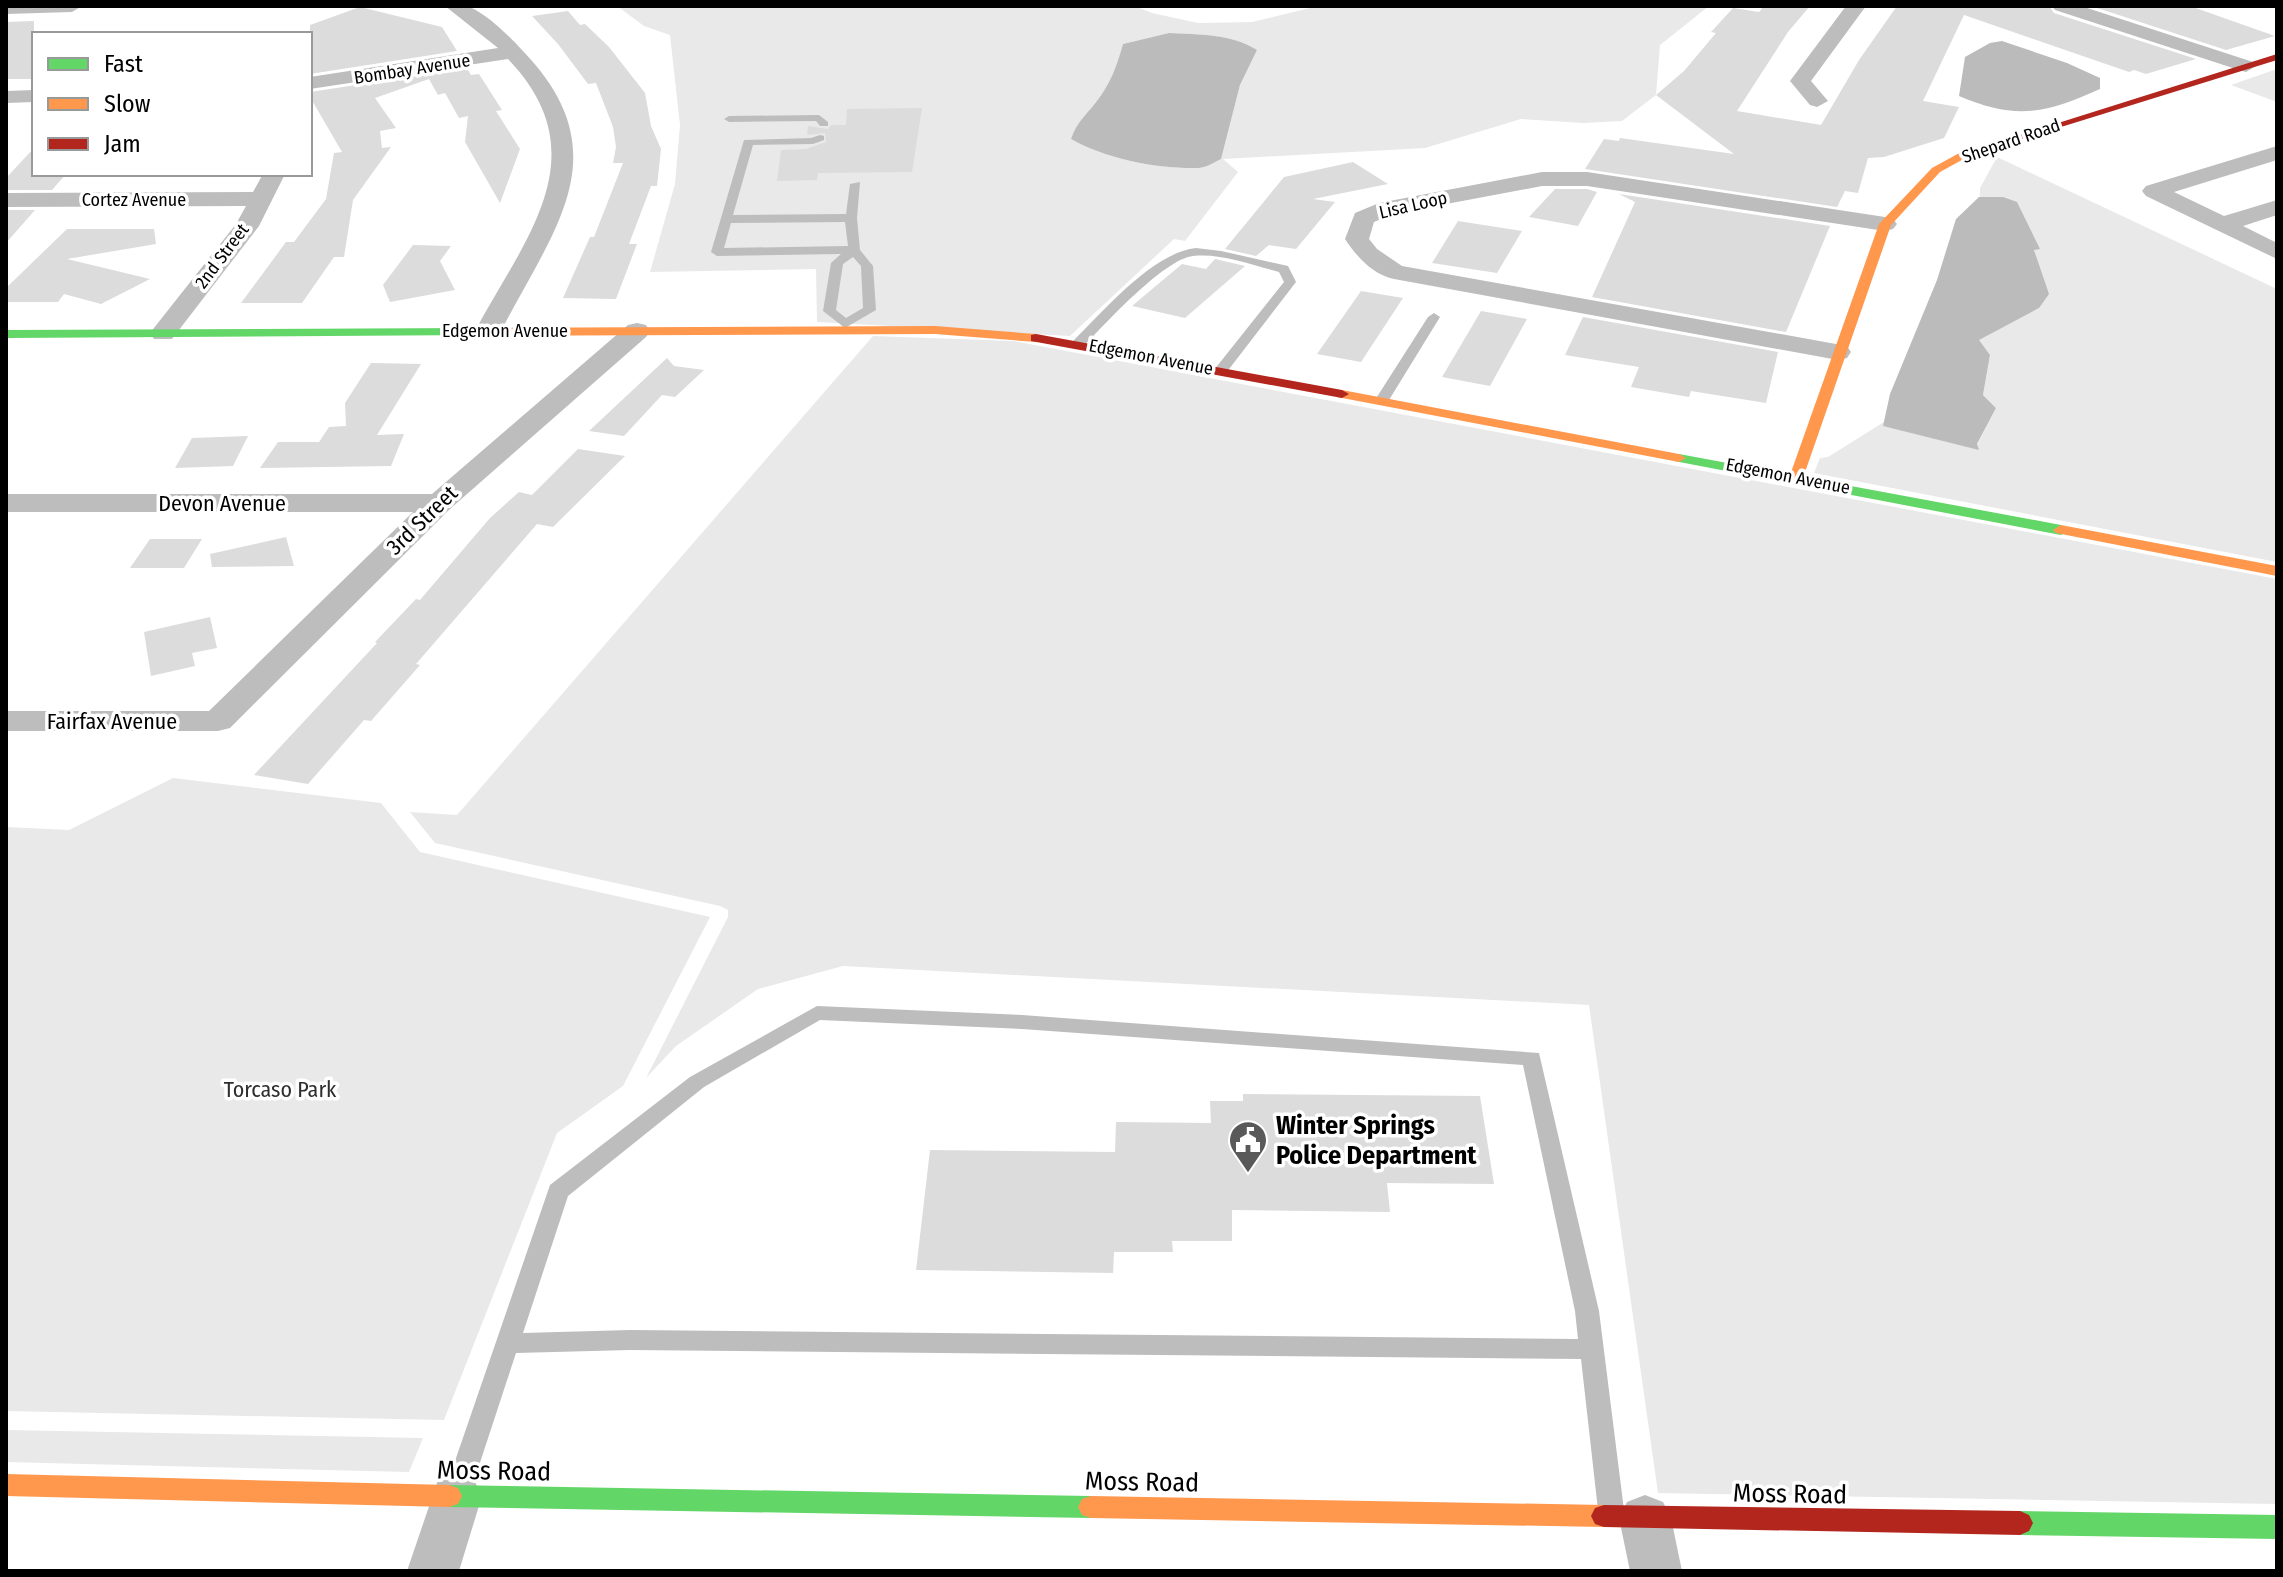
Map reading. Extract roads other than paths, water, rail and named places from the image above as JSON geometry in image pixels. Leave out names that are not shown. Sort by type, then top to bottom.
[{"type":"street","points":[[6,8],[72,6]]},
{"type":"street","points":[[455,6],[513,52],[534,75],[553,106],[565,138],[563,175],[554,206],[488,331]]},
{"type":"street","points":[[1817,101],[1800,81],[1856,6]]},
{"type":"street","points":[[2062,6],[2246,66]]},
{"type":"street","name":"Bombay Avenue","points":[[312,83],[513,52]]},
{"type":"street","name":"Shepard Road","points":[[1796,478],[1885,224],[1936,170],[1967,153],[2277,57]]},
{"type":"street","points":[[6,97],[32,96]]},
{"type":"street","points":[[2277,153],[2154,191],[2277,252]]},
{"type":"street","name":"2nd Street","points":[[163,333],[247,226],[273,176]]},
{"type":"street","name":"Lisa Loop","points":[[1838,352],[1394,272],[1368,254],[1357,239],[1363,218],[1387,208],[1542,179],[1587,179],[1885,224]]},
{"type":"street","name":"Cortez Avenue","points":[[6,200],[261,199]]},
{"type":"street","points":[[2221,225],[2277,207]]},
{"type":"street","name":"Edgemon Avenue","points":[[6,334],[845,327],[1018,335],[1382,400],[2277,571]]},
{"type":"street","name":"3rd Street","points":[[218,721],[439,503],[637,331]]},
{"type":"street","name":"Devon Avenue","points":[[6,503],[439,503]]},
{"type":"street","name":"Fairfax Avenue","points":[[6,721],[218,721]]},
{"type":"street","name":"Moss Road","points":[[6,1485],[456,1496],[2277,1527]]},
{"type":"street","points":[[433,1571],[456,1496]]},
{"type":"street","points":[[1629,1517],[1656,1571]]},
{"type":"lane","points":[[729,119],[819,118],[824,124]]},
{"type":"lane","points":[[820,138],[813,141],[748,142],[717,252],[854,250]]},
{"type":"lane","points":[[854,250],[837,263],[829,311],[845,327],[870,310],[867,266],[854,250],[851,218],[856,184]]},
{"type":"lane","points":[[726,219],[851,218]]},
{"type":"lane","points":[[1078,344],[1143,282],[1185,253],[1224,256],[1284,269],[1290,282],[1221,370]]},
{"type":"lane","points":[[1382,400],[1434,317]]},
{"type":"lane","points":[[456,1496],[558,1191],[697,1082],[817,1013],[1022,1022],[1532,1058],[1629,1517]]},
{"type":"lane","points":[[507,1343],[630,1340],[1592,1349]]},
{"type":"place","name":"Winter Springs Police Department","points":[[1248,1174]]},
{"type":"park label","name":"Torcaso Park","points":[[280,1089]]}]
